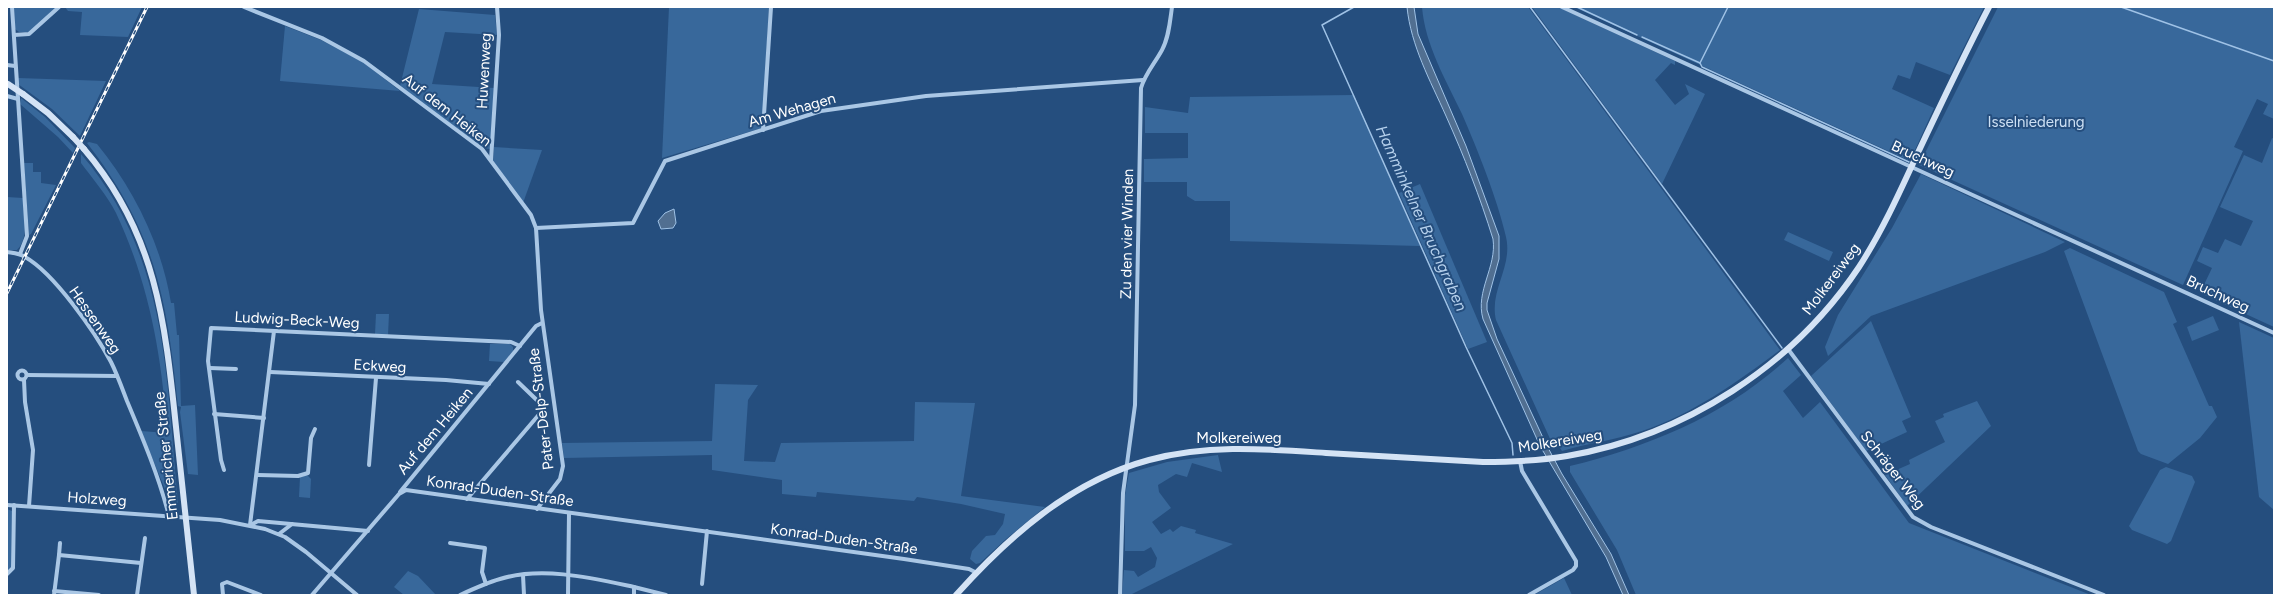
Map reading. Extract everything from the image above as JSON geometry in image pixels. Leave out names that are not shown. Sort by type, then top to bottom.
[{"type":"main road","name":"Molkereiweg","points":[[956,595],[1009,541],[1040,516],[1086,486],[1126,468],[1190,451],[1234,448],[1483,462],[1544,459],[1617,444],[1672,424],[1727,395],[1755,376],[1788,349],[1823,313],[1859,268],[1885,221],[1990,7]]},
{"type":"main road","name":"Emmericher Straße","points":[[8,84],[20,96],[48,113],[73,137],[100,168],[132,221],[151,269],[162,314],[170,369],[194,595]]},
{"type":"street","points":[[12,7],[15,66],[20,96],[27,236],[20,254]]},
{"type":"street","points":[[14,34],[30,34],[59,7]]},
{"type":"street","name":"Auf dem Heiken","points":[[244,7],[322,38],[364,61],[482,149],[504,182],[530,216],[536,228],[542,323],[536,326],[399,494]]},
{"type":"street","name":"Huwenweg","points":[[491,161],[499,35],[497,7]]},
{"type":"street","points":[[763,130],[771,7]]},
{"type":"street","name":"Zu den vier Winden","points":[[1120,595],[1126,468],[1135,405],[1141,88],[1143,80],[1163,49],[1167,38],[1172,7]]},
{"type":"street","name":"Bruchweg","points":[[1562,7],[2274,333]]},
{"type":"street","points":[[7,65],[15,66]]},
{"type":"street","name":"Am Wehagen","points":[[536,228],[633,223],[665,161],[821,111],[911,98],[1143,80]]},
{"type":"street","points":[[7,96],[20,96]]},
{"type":"street","name":"Hessenweg","points":[[7,252],[20,254],[39,268],[63,293],[98,341],[117,376],[153,466],[169,516]]},
{"type":"street","name":"Pater-Delp-Straße","points":[[537,509],[557,484],[563,472],[542,323]]},
{"type":"street","name":"Ludwig-Beck-Weg","points":[[210,368],[208,362],[211,328],[511,342],[520,346]]},
{"type":"street","points":[[250,525],[258,475],[274,331]]},
{"type":"street","name":"Schräger Weg","points":[[1788,349],[1913,517],[1931,527],[2104,595]]},
{"type":"street","points":[[224,470],[214,414],[210,368],[236,369]]},
{"type":"street","points":[[24,380],[18,377],[18,373],[24,370],[27,375]]},
{"type":"street","name":"Eckweg","points":[[270,372],[446,380],[489,384]]},
{"type":"street","points":[[27,375],[117,376]]},
{"type":"street","points":[[27,375],[24,380],[25,402],[33,450],[29,506]]},
{"type":"street","points":[[369,465],[376,378]]},
{"type":"street","points":[[467,499],[542,411],[543,406],[540,402],[518,382]]},
{"type":"street","points":[[214,414],[264,418]]},
{"type":"street","points":[[258,475],[298,476],[308,473],[311,438],[315,429]]},
{"type":"street","points":[[1520,461],[1522,471],[1576,561],[1576,566],[1573,570],[1529,595]]},
{"type":"street","name":"Konrad-Duden-Straße","points":[[399,494],[410,490],[969,569],[976,573]]},
{"type":"street","points":[[312,595],[399,494]]},
{"type":"street","name":"Holzweg","points":[[7,505],[186,517],[250,525]]},
{"type":"street","points":[[7,574],[13,568],[14,505]]},
{"type":"street","points":[[568,595],[569,513]]},
{"type":"street","points":[[250,525],[258,521],[368,531]]},
{"type":"street","points":[[279,534],[292,524]]},
{"type":"street","points":[[250,525],[279,534],[306,552],[357,595]]},
{"type":"street","points":[[702,584],[707,531]]},
{"type":"street","points":[[137,595],[145,538]]},
{"type":"street","points":[[60,542],[54,593],[99,595]]},
{"type":"street","points":[[450,543],[485,548],[482,572],[486,584]]},
{"type":"street","points":[[59,555],[141,563]]},
{"type":"street","points":[[460,595],[470,593],[501,578],[544,573],[634,587],[666,595]]},
{"type":"street","points":[[523,575],[524,595]]},
{"type":"street","points":[[223,595],[222,584],[227,582],[261,595]]},
{"type":"street","points":[[634,587],[634,595]]},
{"type":"green space","points":[[14,7],[56,7],[30,32],[19,32],[15,29]]},
{"type":"green space","points":[[65,7],[142,7],[128,37],[80,35],[82,12],[68,11]]},
{"type":"green space","points":[[669,7],[769,7],[762,128],[662,158]]},
{"type":"green space","points":[[1422,7],[1528,7],[1780,350],[1714,396],[1679,416],[1661,424],[1632,434],[1562,451],[1554,439],[1551,441],[1496,320],[1496,299],[1506,258],[1506,237],[1498,207],[1481,159],[1432,49],[1427,35]]},
{"type":"green space","points":[[1532,7],[1558,7],[1675,61],[1675,65],[1671,63],[1655,80],[1675,105],[1689,94],[1685,84],[1705,94],[1662,184]]},
{"type":"green space","points":[[1574,7],[1984,7],[1950,75],[1916,62],[1910,79],[1898,75],[1892,89],[1934,108],[1910,161]]},
{"type":"green space","name":"Isselniederung","points":[[1998,7],[2274,7],[2274,119],[2263,114],[2268,104],[2257,99],[2234,147],[2243,151],[2183,285],[1919,165]]},
{"type":"green space","points":[[419,9],[495,15],[497,35],[445,32],[432,84],[494,88],[490,149],[483,148],[400,86]]},
{"type":"green space","points":[[285,26],[321,40],[363,62],[400,91],[280,81]]},
{"type":"green space","points":[[18,78],[106,81],[80,136],[52,109],[18,84]]},
{"type":"green space","points":[[1354,95],[1420,246],[1230,241],[1230,201],[1195,201],[1187,196],[1187,182],[1144,182],[1144,159],[1188,158],[1188,133],[1145,133],[1145,107],[1188,113],[1190,97]]},
{"type":"green space","points":[[21,98],[45,117],[75,148],[73,153],[58,137],[20,104]]},
{"type":"green space","points":[[2272,138],[2274,139],[2274,327],[2200,293],[2212,268],[2197,261],[2203,247],[2218,253],[2225,239],[2241,246],[2253,221],[2220,207],[2244,155],[2262,163]]},
{"type":"green space","points":[[87,143],[97,144],[123,180],[144,219],[161,260],[171,303],[174,303],[177,335],[179,335],[181,406],[195,405],[198,475],[188,474],[180,412],[181,407],[178,406],[169,332],[154,267],[143,236],[128,206],[110,175]]},
{"type":"green space","points":[[494,147],[542,150],[523,203],[493,162]]},
{"type":"green space","points":[[81,154],[110,193],[131,233],[147,276],[158,319],[170,410],[178,503],[171,510],[167,494],[141,431],[167,433],[162,376],[152,320],[137,266],[116,213],[104,193],[81,163]]},
{"type":"green space","points":[[24,163],[33,163],[33,172],[41,172],[41,183],[56,185],[31,234],[29,235]]},
{"type":"green space","points":[[1921,174],[2065,242],[2045,252],[1871,316],[1828,356],[1825,347],[1838,315],[1892,228]]},
{"type":"green space","points":[[1420,184],[1487,342],[1468,349],[1399,193]]},
{"type":"green space","points":[[7,197],[23,198],[25,232],[21,245],[17,250],[7,250]]},
{"type":"green space","points":[[1788,232],[1833,252],[1829,261],[1784,240]]},
{"type":"green space","points":[[2070,248],[2164,292],[2177,322],[2173,324],[2209,406],[2212,406],[2217,417],[2200,438],[2168,464],[2141,454],[2138,451],[2064,251]]},
{"type":"green space","points":[[376,314],[389,314],[388,335],[375,334]]},
{"type":"green space","points":[[2213,316],[2219,330],[2192,341],[2187,327]]},
{"type":"green space","points":[[1871,321],[1911,417],[1902,421],[1907,432],[1866,451],[1811,376]]},
{"type":"green space","points":[[2239,322],[2274,338],[2274,510],[2259,497]]},
{"type":"green space","points":[[490,344],[510,344],[513,347],[513,351],[504,362],[489,361]]},
{"type":"green space","points":[[1788,358],[1801,375],[1783,391],[1803,418],[1820,402],[1909,523],[2091,595],[1636,595],[1617,550],[1570,472],[1570,466],[1629,449],[1686,426],[1739,396]]},
{"type":"green space","points":[[715,384],[758,385],[748,400],[744,461],[775,462],[781,443],[914,441],[915,402],[975,403],[961,496],[1045,507],[1006,539],[980,563],[976,564],[970,559],[972,551],[986,536],[995,535],[1003,524],[1005,514],[961,504],[917,497],[914,501],[817,492],[816,497],[782,494],[782,480],[712,470],[712,455],[564,458],[562,443],[712,441]]},
{"type":"green space","points":[[1977,401],[1991,426],[1907,506],[1885,475],[1910,464],[1909,460],[1945,442],[1935,421],[1944,417],[1943,414]]},
{"type":"green space","points":[[1218,455],[1222,472],[1192,463],[1187,477],[1176,474],[1158,485],[1159,492],[1171,508],[1152,522],[1161,534],[1170,529],[1173,532],[1181,526],[1196,530],[1195,533],[1233,544],[1130,595],[1122,595],[1124,570],[1134,571],[1138,577],[1155,567],[1157,558],[1151,547],[1144,551],[1125,551],[1125,495],[1129,473],[1167,462]]},
{"type":"green space","points":[[2166,467],[2192,476],[2195,482],[2171,541],[2167,544],[2132,530],[2129,526],[2160,470]]},
{"type":"green space","points":[[307,475],[311,479],[310,498],[299,497],[300,477]]},
{"type":"green space","points":[[7,509],[12,511],[11,568],[7,573]]},
{"type":"green space","points":[[408,571],[418,576],[436,595],[404,595],[394,587]]},
{"type":"green space","points":[[1564,578],[1572,595],[1534,595]]},
{"type":"shaded area","points":[[1407,7],[1414,7],[1418,34],[1466,146],[1499,236],[1499,259],[1487,303],[1487,310],[1497,339],[1545,442],[1562,474],[1611,554],[1629,595],[1623,595],[1606,557],[1540,446],[1483,319],[1481,309],[1482,299],[1492,259],[1493,239],[1483,208],[1453,131],[1417,49],[1409,21]]},
{"type":"shaded area","points":[[674,209],[676,223],[673,228],[661,229],[658,221],[665,213]]},
{"type":"waterway","name":"Hamminkelner Bruchgraben","points":[[1354,7],[1322,25],[1466,347],[1512,443],[1513,455]]},
{"type":"waterway","points":[[1530,7],[1782,348]]},
{"type":"waterway","points":[[1577,7],[1637,35]]},
{"type":"waterway","points":[[1700,63],[1728,7]]},
{"type":"waterway","points":[[2121,7],[2274,61]]},
{"type":"waterway","points":[[1642,37],[1700,63],[1702,67],[1909,162]]},
{"type":"railway","points":[[7,293],[147,7]]}]
